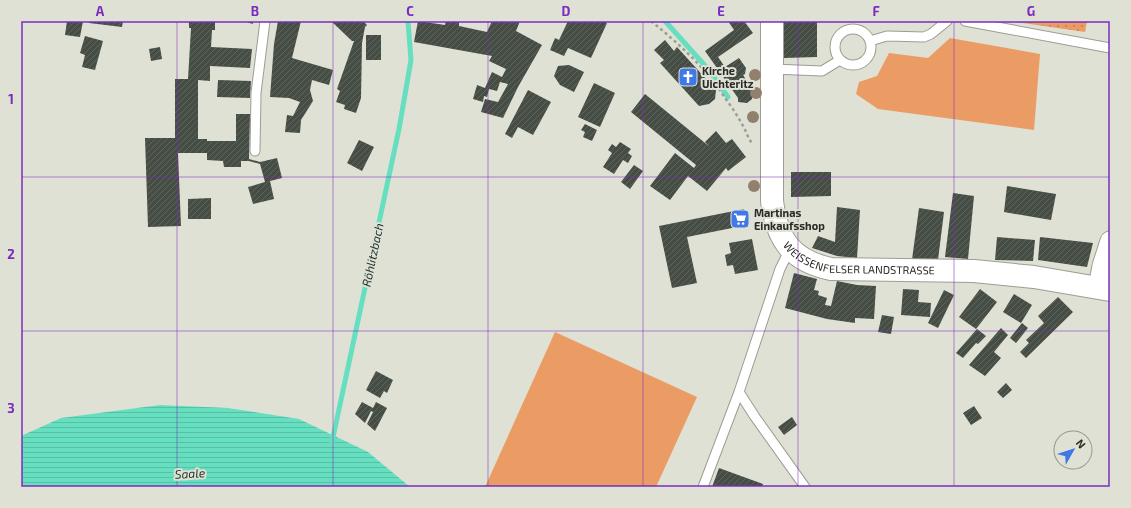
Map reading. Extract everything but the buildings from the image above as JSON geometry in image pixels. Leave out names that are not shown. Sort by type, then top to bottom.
[{"type":"main road","name":"WEISSENFELSER LANDSTRASSE","points":[[772,21],[772,201],[777,228],[790,249],[810,263],[831,269],[974,271],[1034,277],[1104,289]]},
{"type":"street","points":[[1104,289],[1102,266],[1110,241]]},
{"type":"lane","points":[[255,151],[256,93],[265,21]]},
{"type":"lane","points":[[870,41],[887,36],[924,37],[931,34],[946,21]]},
{"type":"lane","points":[[965,21],[1110,48]]},
{"type":"lane","points":[[848,29],[860,30],[865,33],[870,41],[870,55],[862,63],[850,65],[840,60],[834,49],[835,42],[838,37],[842,32],[848,29]]},
{"type":"lane","points":[[772,69],[822,71],[840,60]]},
{"type":"lane","points":[[703,487],[739,392],[780,269],[790,249]]},
{"type":"lane","points":[[739,392],[805,487]]},
{"type":"path","points":[[651,21],[682,46],[704,70],[724,96],[742,125],[748,139],[758,151],[771,157]]},
{"type":"shaded area","points":[[1009,21],[1087,21],[1085,32]]},
{"type":"shaded area","points":[[950,38],[1040,54],[1034,130],[878,109],[856,94],[859,82],[877,76],[889,53],[928,58]]},
{"type":"shaded area","points":[[555,332],[697,397],[656,487],[485,487]]},
{"type":"water","name":"Saale","points":[[160,405],[228,408],[299,419],[368,452],[410,487],[21,487],[21,436],[61,418]]},
{"type":"waterway","name":"Röhlitzbach","points":[[332,442],[399,129],[411,60],[408,21]]},
{"type":"waterway","points":[[665,21],[708,69],[728,97]]},
{"type":"place","name":"Kirche Uichteritz","points":[[688,77]]},
{"type":"place","name":"Martinas Einkaufsshop","points":[[740,219]]}]
